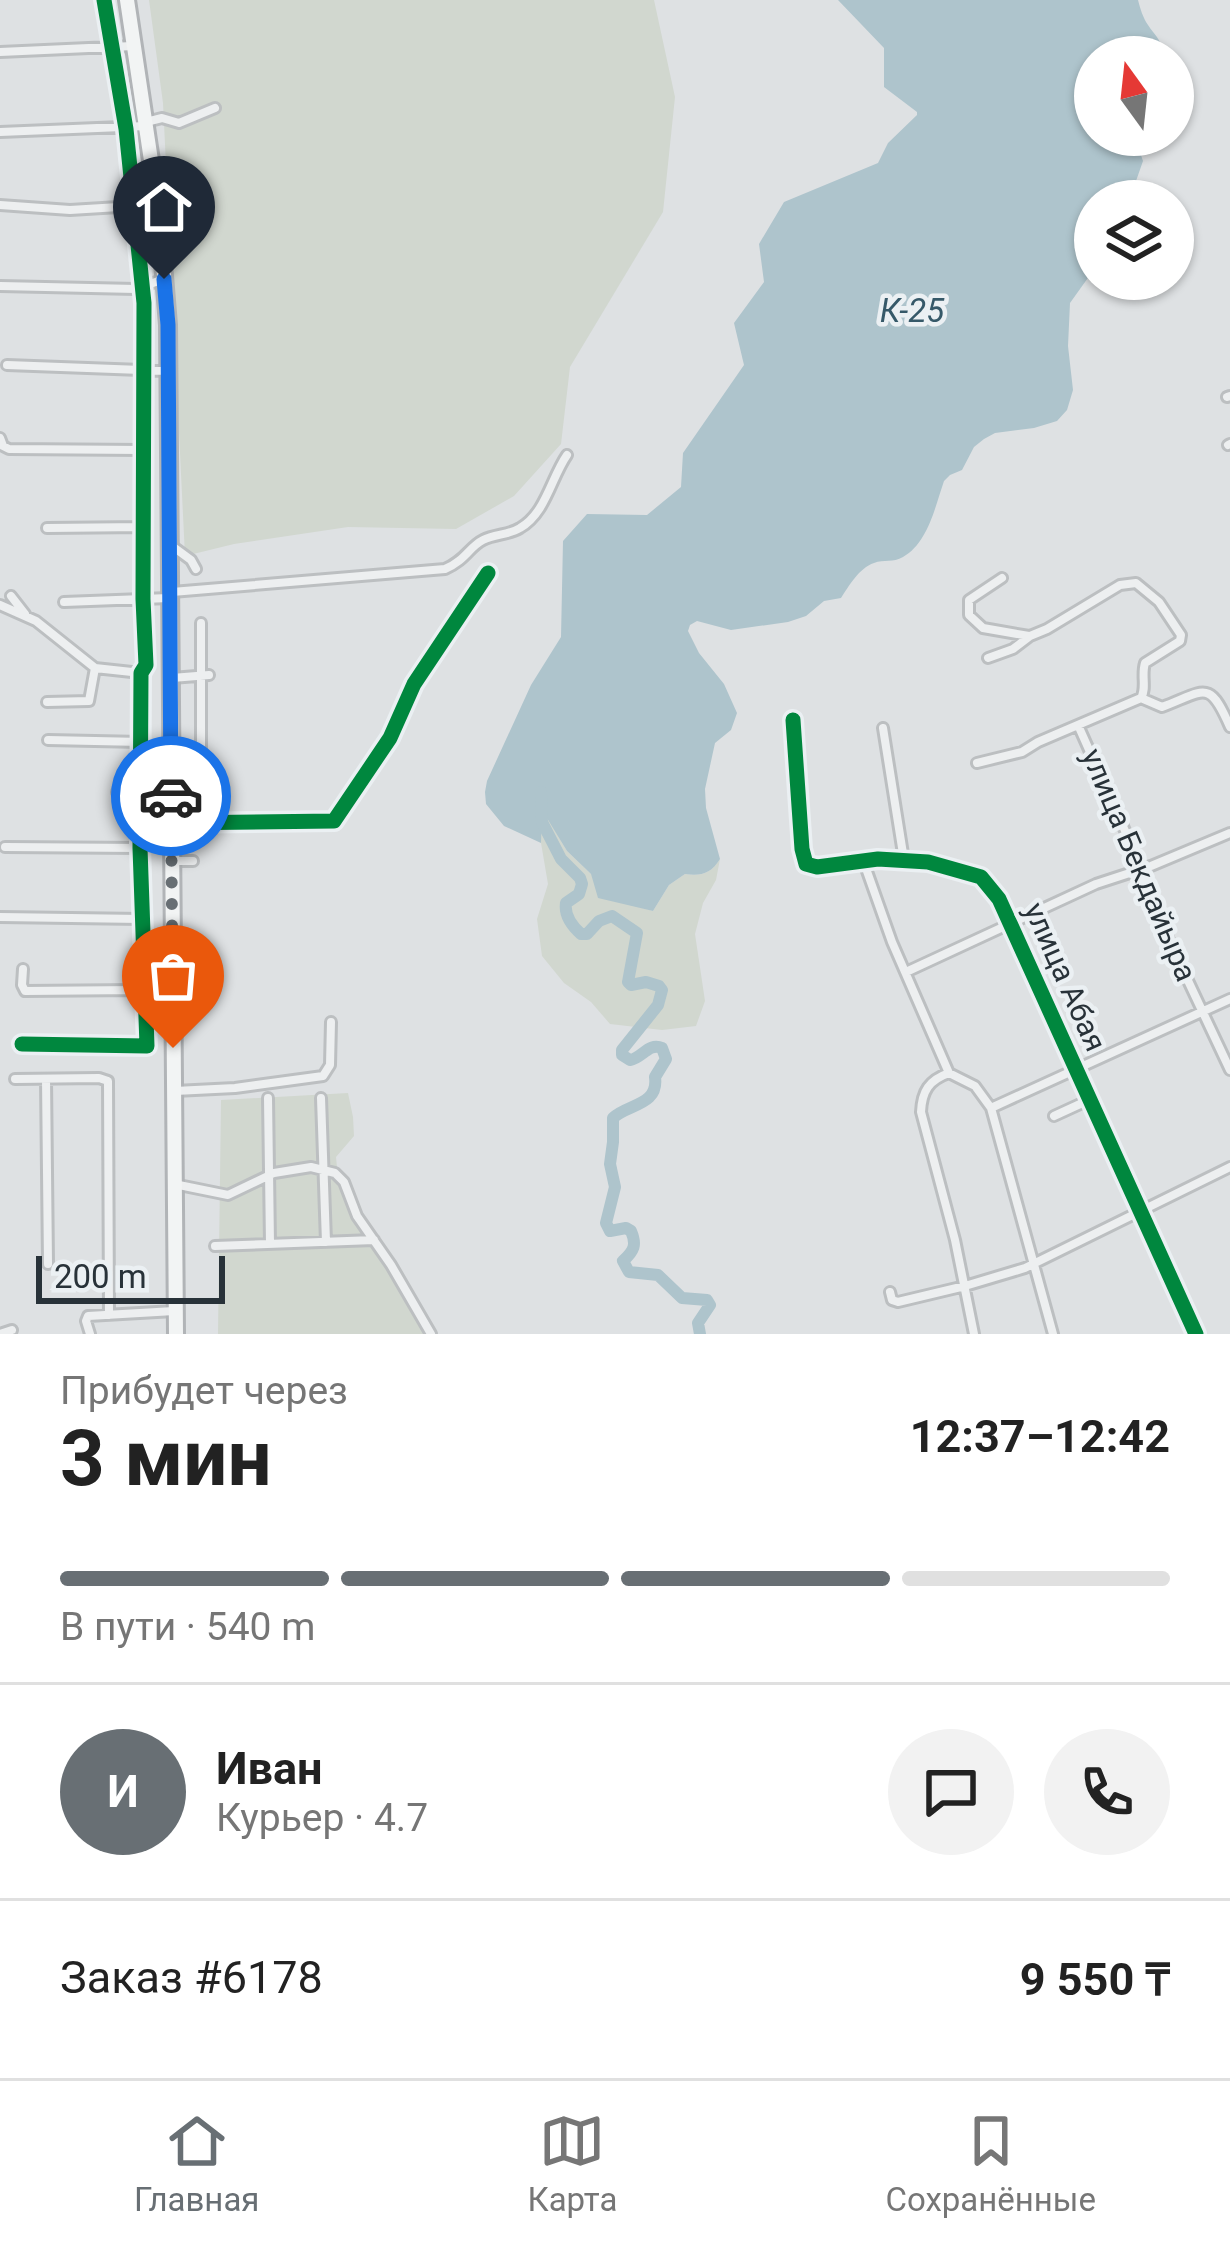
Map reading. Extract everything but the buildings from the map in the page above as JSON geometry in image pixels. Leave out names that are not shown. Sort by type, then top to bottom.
[{"type":"highway","points":[[127,0],[159,214],[168,371],[176,1334]]},
{"type":"street","points":[[22,1044],[147,1046],[140,848],[142,288],[126,129],[104,0]]},
{"type":"street","points":[[0,52],[134,46]]},
{"type":"street","points":[[0,132],[126,129],[162,118],[179,123],[215,109]]},
{"type":"street","points":[[0,205],[70,210],[135,206]]},
{"type":"street","points":[[0,286],[142,288],[164,279]]},
{"type":"street","points":[[8,365],[168,371]]},
{"type":"street","points":[[0,438],[9,449],[143,450]]},
{"type":"street","points":[[64,602],[445,569],[464,559],[480,542],[528,522],[545,500],[567,455]]},
{"type":"street","points":[[46,528],[143,526]]},
{"type":"street","points":[[170,544],[196,569]]},
{"type":"street","points":[[171,823],[334,821],[390,738],[414,684],[488,573]]},
{"type":"street","points":[[1002,578],[969,601],[969,615],[983,628],[1030,636]]},
{"type":"street","points":[[977,763],[1022,752],[1141,698],[1145,663],[1180,641],[1181,635],[1159,602],[1136,583],[1120,585],[1007,652],[988,658]]},
{"type":"street","points":[[11,596],[26,615]]},
{"type":"street","points":[[0,605],[44,626],[95,668],[206,675]]},
{"type":"street","points":[[171,748],[201,749],[206,675],[201,623]]},
{"type":"street","points":[[47,702],[89,700],[95,668]]},
{"type":"street","points":[[1141,698],[1162,706],[1202,692],[1226,703],[1230,727]]},
{"type":"street","name":"улица Абая","points":[[794,720],[804,860],[810,866],[863,860],[946,866],[981,877],[999,899],[1196,1334]]},
{"type":"street","name":"улица Бекдайыра","points":[[1078,725],[1142,868],[1152,904],[1230,1070]]},
{"type":"street","points":[[883,728],[904,860]]},
{"type":"street","points":[[48,740],[142,742]]},
{"type":"street","points":[[171,791],[208,790]]},
{"type":"street","points":[[117,792],[141,792]]},
{"type":"street","points":[[906,972],[1096,884],[1230,833]]},
{"type":"street","points":[[5,847],[140,848]]},
{"type":"street","points":[[863,860],[892,942],[949,1072],[975,1087],[991,1108],[1053,1334]]},
{"type":"street","points":[[172,861],[193,862]]},
{"type":"street","points":[[0,917],[142,919]]},
{"type":"street","points":[[22,969],[25,991],[136,990],[145,994]]},
{"type":"street","points":[[991,1108],[1230,999]]},
{"type":"street","points":[[173,1091],[323,1076],[330,1065],[331,1022]]},
{"type":"street","points":[[949,1072],[928,1084],[921,1112],[974,1334]]},
{"type":"street","points":[[46,1078],[48,1264]]},
{"type":"street","points":[[15,1079],[105,1078],[110,1084],[109,1315]]},
{"type":"street","points":[[268,1098],[270,1244]]},
{"type":"street","points":[[321,1098],[326,1242]]},
{"type":"street","points":[[1054,1116],[1090,1099]]},
{"type":"street","points":[[174,1184],[228,1195],[268,1174],[311,1167],[341,1178],[357,1216],[431,1334]]},
{"type":"street","points":[[890,1292],[896,1302],[1033,1264],[1230,1167]]},
{"type":"street","points":[[214,1246],[374,1240]]},
{"type":"street","points":[[90,1334],[86,1318],[176,1311]]},
{"type":"shaded area","points":[[149,0],[654,0],[675,97],[663,212],[570,367],[561,444],[514,496],[456,529],[348,527],[185,556],[163,103]]},
{"type":"shaded area","points":[[541,807],[567,851],[625,903],[653,911],[669,885],[685,874],[709,871],[720,859],[695,934],[705,1001],[696,1026],[662,1030],[610,1024],[542,956],[537,919],[548,884]]},
{"type":"shaded area","points":[[348,1093],[354,1136],[336,1157],[338,1177],[427,1334],[218,1334],[221,1100]]},
{"type":"water","name":"К-25","points":[[838,0],[1138,0],[1156,36],[1074,36],[1074,156],[1141,156],[1143,161],[1136,180],[1074,180],[1074,297],[1068,346],[1073,390],[1067,410],[1057,421],[995,433],[974,447],[962,470],[944,481],[930,524],[912,551],[864,569],[841,598],[824,601],[806,616],[788,622],[731,630],[697,621],[690,625],[688,631],[699,653],[724,684],[737,713],[731,730],[715,743],[705,789],[720,859],[709,871],[685,874],[669,885],[653,911],[598,898],[591,874],[567,851],[542,810],[541,843],[504,826],[486,804],[487,781],[531,685],[561,637],[563,541],[587,514],[647,515],[681,487],[683,453],[744,365],[734,323],[764,282],[759,244],[784,202],[878,163],[888,143],[917,115],[884,87],[884,48]]},
{"type":"waterway","points":[[541,792],[542,822],[561,859],[582,884],[579,894],[566,903],[569,920],[581,934],[587,934],[612,916],[637,933],[628,982],[646,982],[662,990],[658,1005],[622,1050],[630,1060],[649,1049],[662,1048],[666,1059],[652,1094],[613,1118],[610,1164],[615,1187],[606,1223],[610,1231],[631,1231],[633,1248],[623,1261],[629,1272],[658,1275],[682,1298],[707,1300],[710,1305],[698,1323],[700,1334]]},
{"type":"cycle path","points":[[22,1044],[147,1046],[140,848],[141,673],[146,665],[144,303],[126,129],[104,0]]},
{"type":"cycle path","points":[[171,823],[334,821],[390,738],[414,684],[488,573]]},
{"type":"cycle path","points":[[793,720],[806,864],[817,867],[878,859],[928,862],[981,877],[999,899],[1196,1334]]},
{"type":"way so far","points":[[171,796],[173,1048]]},
{"type":"route","points":[[164,279],[171,796]]}]
